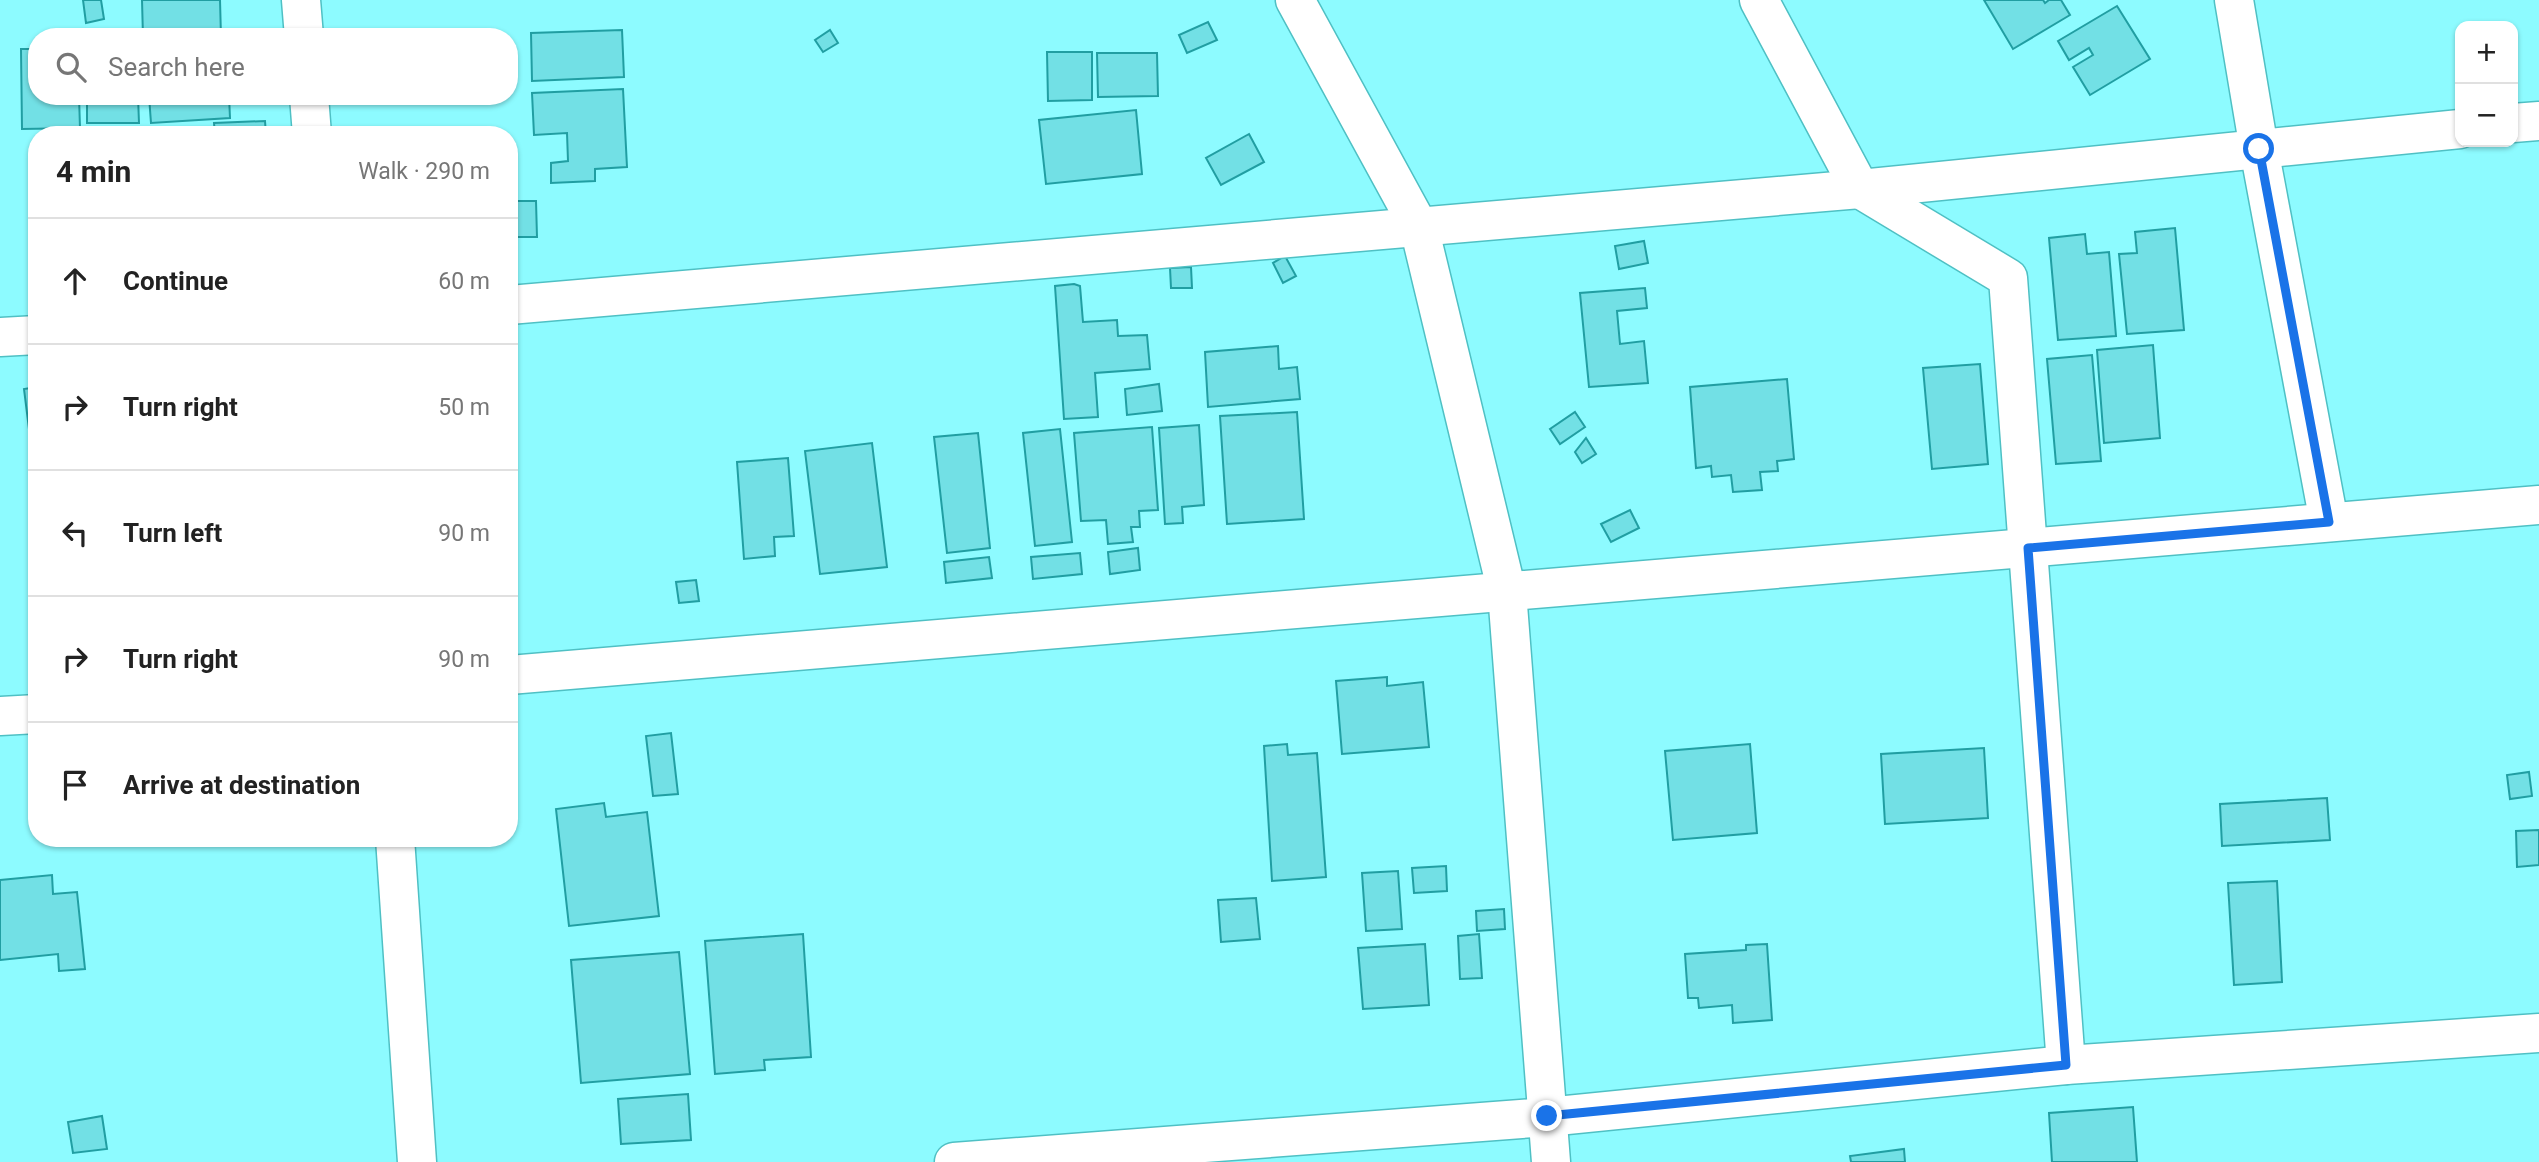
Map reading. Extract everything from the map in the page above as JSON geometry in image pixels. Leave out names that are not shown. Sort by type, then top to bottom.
[{"type":"street","points":[[300,0],[303,28]]},
{"type":"street","points":[[1295,0],[1419,227],[1507,592],[1550,1162]]},
{"type":"street","points":[[1759,0],[1860,189],[2008,278],[2066,1065]]},
{"type":"street","points":[[2234,0],[2329,522]]},
{"type":"street","points":[[310,105],[311,126]]},
{"type":"street","points":[[2518,123],[2539,121]]},
{"type":"street","points":[[518,304],[1860,189],[2455,129]]},
{"type":"street","points":[[0,337],[28,335]]},
{"type":"street","points":[[518,674],[2539,505]]},
{"type":"street","points":[[0,716],[28,714]]},
{"type":"street","points":[[396,847],[417,1162]]},
{"type":"street","points":[[954,1162],[1547,1116],[2066,1065],[2539,1033]]},
{"type":"building","points":[[83,0],[101,0],[104,19],[86,23]]},
{"type":"building","points":[[142,0],[220,0],[221,28],[143,28]]},
{"type":"building","points":[[1984,0],[2043,0],[2045,3],[2049,0],[2061,0],[2070,15],[2013,49]]},
{"type":"building","points":[[2117,6],[2150,59],[2090,95],[2073,67],[2093,55],[2089,48],[2069,60],[2058,41]]},
{"type":"building","points":[[1208,22],[1217,40],[1187,53],[1179,35]]},
{"type":"building","points":[[622,30],[624,77],[532,81],[531,33]]},
{"type":"building","points":[[830,30],[838,43],[823,52],[815,40]]},
{"type":"building","points":[[21,49],[28,49],[28,105],[79,105],[80,126],[28,126],[28,129],[22,129]]},
{"type":"building","points":[[1047,52],[1092,52],[1092,100],[1048,101]]},
{"type":"building","points":[[1097,53],[1157,53],[1158,96],[1098,97]]},
{"type":"building","points":[[623,89],[627,167],[595,169],[595,181],[551,183],[551,163],[568,161],[567,133],[534,135],[532,93]]},
{"type":"building","points":[[87,105],[138,105],[139,123],[87,123]]},
{"type":"building","points":[[150,105],[229,105],[230,118],[151,123]]},
{"type":"building","points":[[1136,110],[1142,174],[1046,184],[1039,120]]},
{"type":"building","points":[[265,121],[265,126],[214,126],[214,123]]},
{"type":"building","points":[[1249,134],[1264,162],[1221,185],[1206,158]]},
{"type":"building","points":[[518,201],[536,201],[537,237],[518,237]]},
{"type":"building","points":[[2175,228],[2184,330],[2127,334],[2119,254],[2137,253],[2135,232]]},
{"type":"building","points":[[2085,234],[2087,254],[2109,252],[2116,336],[2058,340],[2049,238]]},
{"type":"building","points":[[1644,241],[1648,263],[1619,269],[1615,246]]},
{"type":"building","points":[[1285,256],[1296,276],[1283,283],[1273,263]]},
{"type":"building","points":[[1191,267],[1192,288],[1171,288],[1170,268]]},
{"type":"building","points":[[1055,286],[1080,286],[1083,322],[1117,320],[1118,336],[1147,335],[1150,369],[1095,373],[1098,417],[1064,419]]},
{"type":"building","points":[[1645,288],[1647,308],[1617,311],[1620,344],[1644,341],[1648,383],[1589,387],[1580,293]]},
{"type":"building","points":[[2153,345],[2160,438],[2104,443],[2097,350]]},
{"type":"building","points":[[1278,346],[1279,369],[1297,367],[1300,399],[1208,407],[1205,352]]},
{"type":"building","points":[[2092,355],[2101,461],[2056,464],[2047,359]]},
{"type":"building","points":[[1980,364],[1988,464],[1932,469],[1923,368]]},
{"type":"building","points":[[1787,379],[1794,459],[1777,461],[1778,471],[1760,472],[1762,490],[1733,492],[1731,475],[1712,477],[1711,466],[1696,468],[1690,387]]},
{"type":"building","points":[[1159,384],[1162,411],[1127,415],[1125,389]]},
{"type":"building","points":[[28,388],[28,421],[24,389]]},
{"type":"building","points":[[1297,412],[1304,519],[1227,524],[1220,416]]},
{"type":"building","points":[[1575,412],[1585,427],[1560,444],[1550,429]]},
{"type":"building","points":[[1199,425],[1204,505],[1182,507],[1183,523],[1165,524],[1159,428]]},
{"type":"building","points":[[1152,427],[1158,510],[1139,511],[1140,527],[1131,527],[1133,542],[1108,544],[1106,520],[1081,521],[1074,433]]},
{"type":"building","points":[[1060,429],[1072,542],[1035,546],[1023,433]]},
{"type":"building","points":[[978,433],[990,548],[947,553],[934,437]]},
{"type":"building","points":[[1586,438],[1596,454],[1582,463],[1575,452]]},
{"type":"building","points":[[872,443],[887,567],[820,574],[805,451]]},
{"type":"building","points":[[788,458],[794,536],[774,537],[775,556],[744,559],[737,462]]},
{"type":"building","points":[[1630,510],[1639,528],[1611,542],[1601,524]]},
{"type":"building","points":[[1138,548],[1140,570],[1110,574],[1108,552]]},
{"type":"building","points":[[1080,553],[1082,574],[1033,579],[1031,557]]},
{"type":"building","points":[[989,557],[992,578],[946,583],[944,562]]},
{"type":"building","points":[[696,580],[699,601],[679,603],[676,582]]},
{"type":"building","points":[[1387,677],[1387,686],[1423,682],[1429,747],[1342,754],[1336,681]]},
{"type":"building","points":[[671,733],[678,794],[653,796],[646,736]]},
{"type":"building","points":[[1287,744],[1288,755],[1317,753],[1326,877],[1272,881],[1264,746]]},
{"type":"building","points":[[1750,744],[1757,833],[1673,840],[1665,751]]},
{"type":"building","points":[[1984,748],[1988,818],[1885,824],[1881,754]]},
{"type":"building","points":[[2529,772],[2532,796],[2510,799],[2507,775]]},
{"type":"building","points":[[2327,798],[2330,840],[2222,846],[2220,804]]},
{"type":"building","points":[[604,803],[606,817],[647,812],[659,916],[569,926],[556,809]]},
{"type":"building","points":[[2539,830],[2539,865],[2517,867],[2516,831]]},
{"type":"building","points":[[1446,866],[1447,891],[1414,893],[1412,868]]},
{"type":"building","points":[[1398,871],[1402,929],[1366,931],[1362,873]]},
{"type":"building","points":[[52,875],[53,894],[77,892],[85,969],[59,971],[58,954],[0,960],[0,880]]},
{"type":"building","points":[[2277,881],[2282,982],[2234,985],[2228,883]]},
{"type":"building","points":[[1256,898],[1260,939],[1221,942],[1218,900]]},
{"type":"building","points":[[1504,909],[1505,929],[1477,931],[1476,911]]},
{"type":"building","points":[[803,934],[811,1057],[764,1060],[765,1070],[715,1074],[705,941]]},
{"type":"building","points":[[1479,934],[1482,978],[1460,979],[1458,936]]},
{"type":"building","points":[[1425,944],[1429,1005],[1363,1009],[1358,948]]},
{"type":"building","points":[[1767,944],[1772,1020],[1733,1023],[1732,1005],[1699,1008],[1698,998],[1688,998],[1685,954],[1746,950],[1746,945]]},
{"type":"building","points":[[679,952],[690,1074],[581,1083],[571,960]]},
{"type":"building","points":[[688,1094],[691,1140],[621,1144],[618,1099]]},
{"type":"building","points":[[2133,1107],[2137,1162],[2052,1162],[2049,1113]]},
{"type":"building","points":[[102,1116],[107,1149],[73,1153],[68,1122]]},
{"type":"building","points":[[1904,1149],[1905,1162],[1851,1162],[1850,1156]]},
{"type":"route","points":[[1547,1116],[2066,1065],[2028,548],[2329,522],[2259,149]]}]
